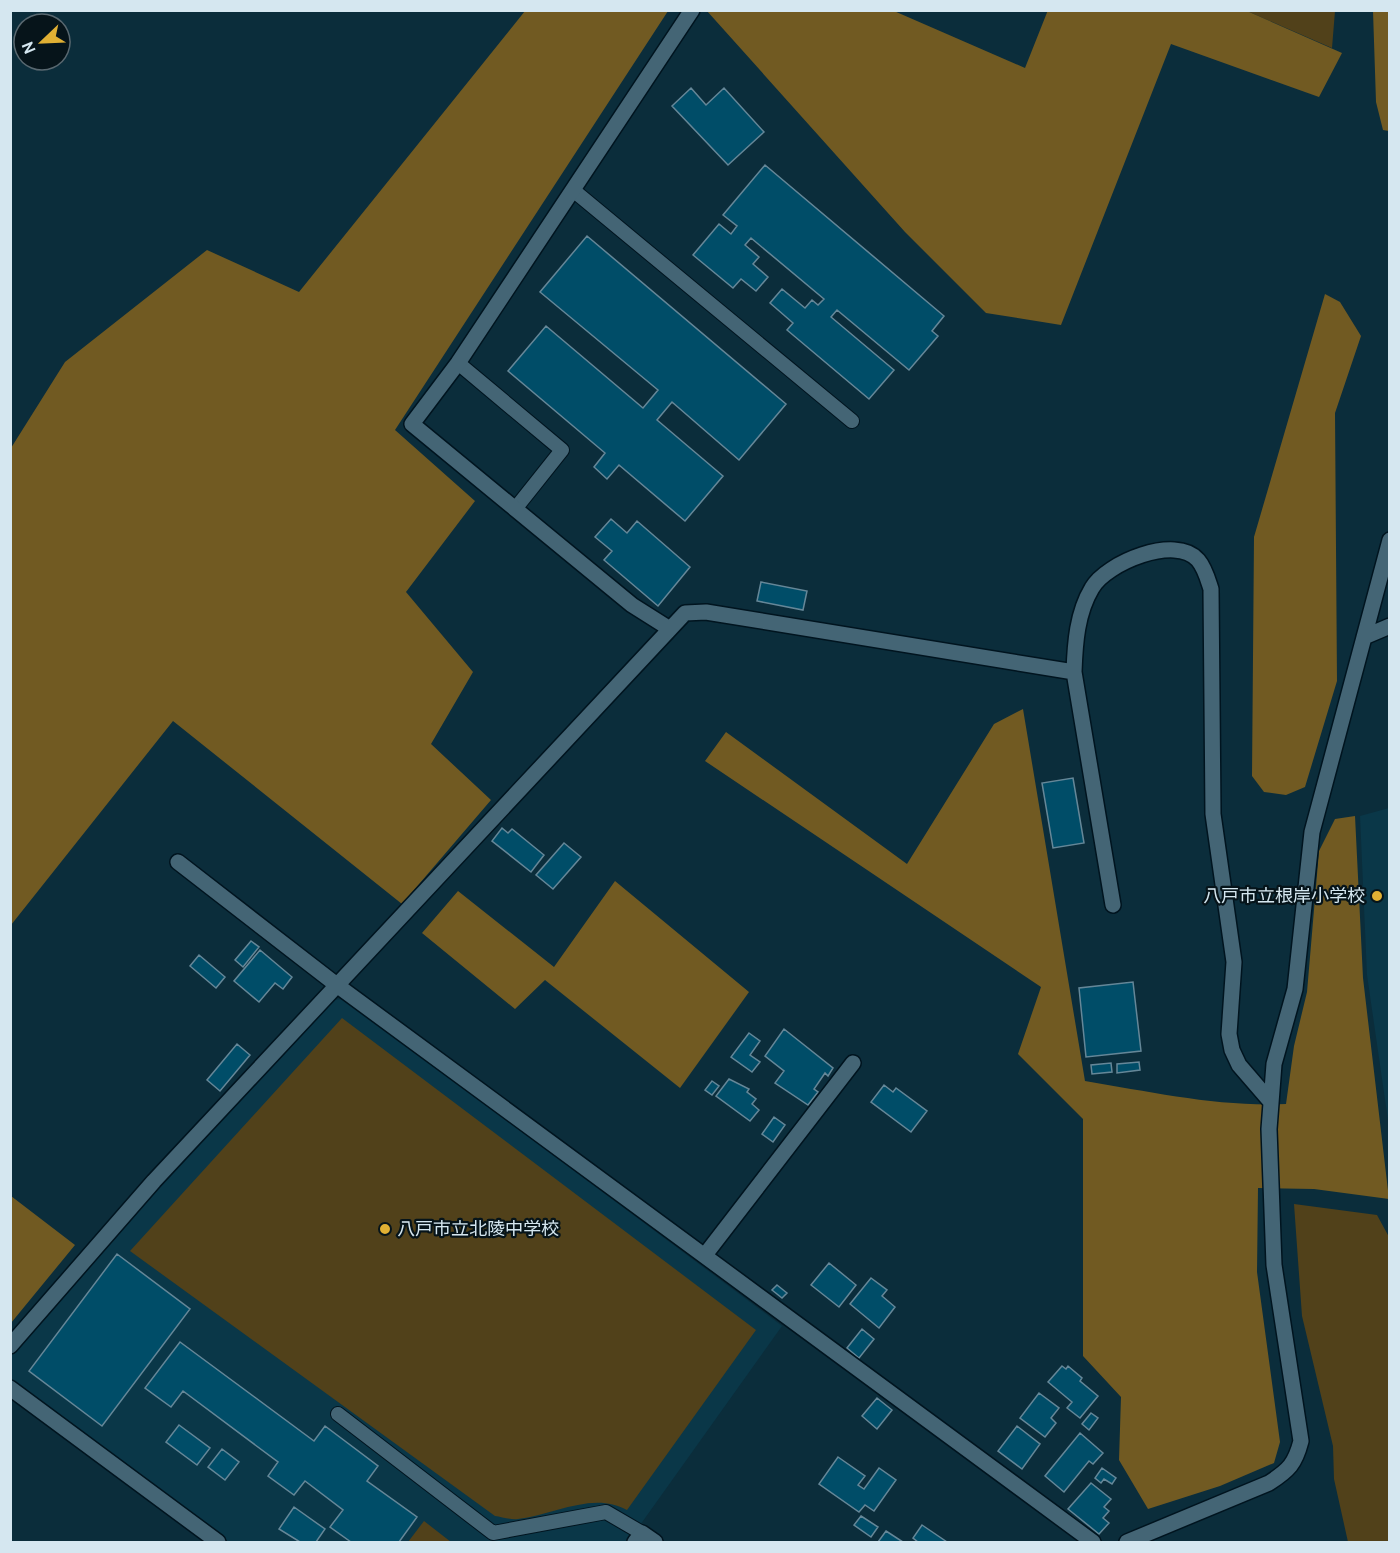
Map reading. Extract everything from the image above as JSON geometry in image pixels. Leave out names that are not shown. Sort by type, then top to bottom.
[{"type":"street","points":[[670,629],[632,604],[412,424],[458,363],[692,10]]},
{"type":"street","points":[[1127,1542],[1269,1483],[1285,1473],[1296,1461],[1301,1441],[1274,1265],[1269,1129],[1274,1064],[1295,990],[1312,832],[1389,540]]},
{"type":"street","points":[[1113,905],[1074,672],[1080,616],[1093,586],[1112,568],[1133,557],[1160,550],[1186,552],[1198,559],[1210,590],[1214,814],[1234,962],[1229,1034],[1232,1050],[1239,1065],[1271,1102]]},
{"type":"street","points":[[10,1346],[154,1181],[685,613],[706,612],[1074,672]]},
{"type":"street","points":[[1364,637],[1389,626]]},
{"type":"street","points":[[178,862],[338,986],[1093,1542]]},
{"type":"street","points":[[705,1255],[853,1063]]},
{"type":"street","points":[[10,1388],[218,1542]]},
{"type":"street","points":[[639,1538],[655,1542]]},
{"type":"lane","points":[[573,190],[852,421]]},
{"type":"lane","points":[[458,363],[562,450],[515,509]]},
{"type":"lane","points":[[338,1414],[493,1533],[606,1512],[639,1538]]},
{"type":"shaded area","points":[[1048,10],[1247,11],[1342,53],[1319,97],[1171,44],[1061,325],[986,313],[905,232],[707,11],[894,11],[1025,68]]},
{"type":"shaded area","points":[[525,11],[668,11],[395,430],[475,501],[406,592],[473,672],[431,744],[491,800],[402,904],[173,721],[11,925],[11,448],[65,362],[207,250],[299,292]]},
{"type":"shaded area","points":[[1247,11],[1335,11],[1332,48]]},
{"type":"shaded area","points":[[1373,11],[1389,11],[1389,131],[1383,130],[1376,102]]},
{"type":"shaded area","points":[[1325,294],[1340,302],[1361,336],[1335,413],[1337,681],[1305,787],[1286,795],[1264,792],[1252,776],[1254,537]]},
{"type":"shaded area","points":[[1023,709],[1085,1081],[1210,1101],[1286,1104],[1294,1046],[1307,992],[1319,851],[1335,819],[1355,816],[1363,978],[1389,1199],[1314,1189],[1258,1188],[1257,1272],[1280,1442],[1274,1463],[1220,1486],[1148,1509],[1119,1460],[1121,1397],[1083,1356],[1083,1119],[1018,1054],[1041,987],[705,761],[726,732],[907,864],[994,724]]},
{"type":"shaded area","name":"八戸市立根岸小学校","points":[[1390,808],[1389,1127],[1367,975],[1360,816]]},
{"type":"shaded area","points":[[615,881],[749,992],[680,1088],[545,980],[515,1009],[422,933],[458,891],[554,967]]},
{"type":"shaded area","name":"八戸市立北陵中学校","points":[[344,999],[782,1326],[628,1542],[228,1542],[11,1380],[10,1356],[80,1272],[158,1185],[333,1000]]},
{"type":"shaded area","name":"八戸市立北陵中学校","points":[[342,1018],[756,1330],[627,1510],[614,1505],[587,1503],[518,1519],[495,1516],[130,1251]]},
{"type":"shaded area","points":[[11,1196],[75,1245],[11,1323]]},
{"type":"shaded area","points":[[1294,1204],[1377,1215],[1389,1237],[1389,1542],[1348,1542],[1334,1479],[1333,1446],[1302,1316]]},
{"type":"shaded area","points":[[424,1521],[451,1542],[408,1542]]},
{"type":"building","points":[[691,88],[706,105],[724,88],[764,132],[728,165],[672,106]]},
{"type":"building","points":[[765,165],[944,316],[932,331],[938,336],[909,370],[837,310],[831,317],[894,370],[869,399],[787,330],[793,323],[770,303],[782,289],[805,308],[812,300],[818,305],[824,299],[751,238],[745,245],[759,257],[753,264],[768,277],[756,291],[741,279],[733,288],[693,255],[719,224],[731,234],[737,226],[723,215]]},
{"type":"building","points":[[587,236],[786,404],[739,460],[672,402],[657,420],[723,476],[685,521],[619,465],[607,479],[594,467],[605,453],[508,371],[546,326],[643,408],[658,390],[540,292]]},
{"type":"building","points":[[611,519],[627,533],[637,521],[690,567],[658,606],[604,560],[612,551],[595,537]]},
{"type":"building","points":[[761,582],[807,591],[803,610],[757,601]]},
{"type":"building","points":[[1073,778],[1084,843],[1053,848],[1042,783]]},
{"type":"building","points":[[502,828],[508,833],[512,829],[544,855],[531,872],[492,841]]},
{"type":"building","points":[[564,843],[581,857],[553,889],[536,875]]},
{"type":"building","points":[[251,941],[259,947],[243,967],[235,960]]},
{"type":"building","points":[[260,950],[292,977],[283,989],[275,983],[259,1002],[234,981]]},
{"type":"building","points":[[199,955],[225,977],[216,988],[190,966]]},
{"type":"building","points":[[1133,982],[1141,1051],[1086,1057],[1079,988]]},
{"type":"building","points":[[784,1029],[833,1068],[828,1076],[825,1073],[814,1089],[818,1092],[808,1105],[775,1083],[784,1071],[765,1056]]},
{"type":"building","points":[[749,1033],[760,1041],[750,1055],[760,1062],[752,1072],[731,1057]]},
{"type":"building","points":[[237,1044],[250,1055],[220,1091],[207,1080]]},
{"type":"building","points":[[1139,1062],[1140,1070],[1117,1073],[1117,1064]]},
{"type":"building","points":[[1111,1063],[1112,1072],[1092,1074],[1091,1065]]},
{"type":"building","points":[[729,1079],[749,1089],[747,1092],[756,1099],[752,1104],[759,1110],[750,1121],[716,1096]]},
{"type":"building","points":[[712,1081],[719,1086],[712,1095],[705,1090]]},
{"type":"building","points":[[884,1085],[893,1092],[896,1088],[927,1111],[911,1132],[871,1102]]},
{"type":"building","points":[[774,1117],[785,1125],[773,1142],[762,1134]]},
{"type":"building","points":[[117,1254],[190,1309],[102,1426],[29,1371]]},
{"type":"building","points":[[829,1263],[856,1285],[839,1307],[811,1285]]},
{"type":"building","points":[[871,1278],[887,1290],[882,1296],[895,1307],[879,1328],[850,1304]]},
{"type":"building","points":[[777,1285],[787,1293],[782,1298],[772,1290]]},
{"type":"building","points":[[862,1329],[874,1339],[859,1358],[847,1348]]},
{"type":"building","points":[[180,1342],[314,1441],[325,1426],[378,1466],[367,1481],[417,1517],[399,1542],[351,1542],[330,1527],[343,1510],[305,1481],[294,1495],[268,1476],[278,1462],[183,1391],[171,1407],[145,1388]]},
{"type":"building","points":[[1062,1366],[1066,1369],[1068,1366],[1082,1378],[1080,1381],[1098,1396],[1080,1418],[1067,1408],[1072,1402],[1048,1382]]},
{"type":"building","points":[[1039,1393],[1059,1408],[1051,1418],[1056,1423],[1045,1437],[1020,1418]]},
{"type":"building","points":[[877,1398],[892,1410],[877,1429],[862,1416]]},
{"type":"building","points":[[1091,1413],[1098,1418],[1089,1430],[1082,1424]]},
{"type":"building","points":[[179,1425],[210,1448],[197,1465],[166,1442]]},
{"type":"building","points":[[1017,1426],[1040,1444],[1022,1469],[998,1451]]},
{"type":"building","points":[[1080,1433],[1103,1453],[1093,1464],[1089,1461],[1064,1492],[1045,1476]]},
{"type":"building","points":[[222,1449],[239,1462],[225,1480],[208,1467]]},
{"type":"building","points":[[838,1457],[865,1476],[858,1485],[864,1489],[879,1468],[896,1480],[874,1511],[865,1505],[859,1512],[819,1484]]},
{"type":"building","points":[[1102,1468],[1116,1478],[1112,1484],[1104,1479],[1101,1483],[1095,1478]]},
{"type":"building","points":[[1091,1483],[1111,1499],[1104,1507],[1109,1511],[1103,1518],[1109,1523],[1099,1534],[1068,1509]]},
{"type":"building","points":[[294,1507],[325,1529],[316,1542],[300,1542],[279,1529]]},
{"type":"building","points":[[861,1516],[878,1527],[871,1537],[854,1525]]},
{"type":"building","points":[[922,1525],[947,1542],[918,1542],[913,1538]]},
{"type":"building","points":[[886,1531],[903,1542],[878,1542]]},
{"type":"place","name":"八戸市立根岸小学校","points":[[1377,896]]},
{"type":"place","name":"八戸市立北陵中学校","points":[[385,1229]]}]
